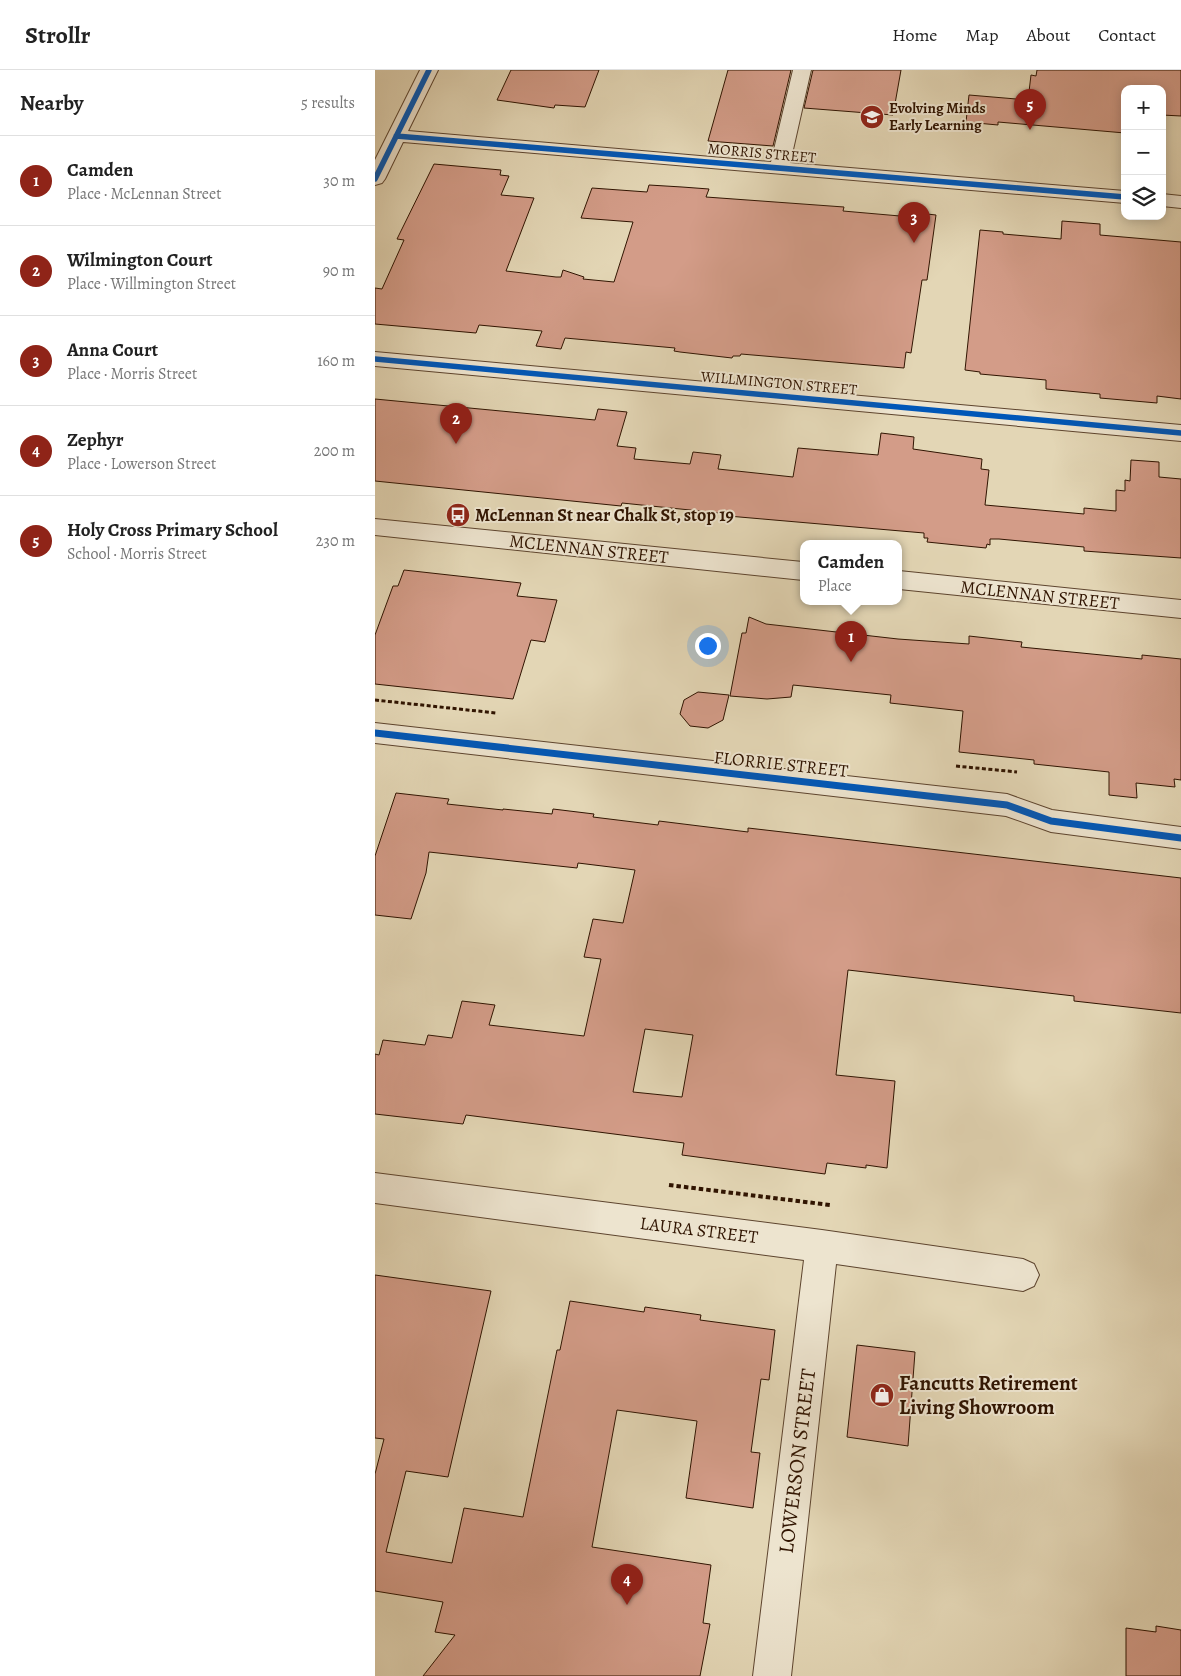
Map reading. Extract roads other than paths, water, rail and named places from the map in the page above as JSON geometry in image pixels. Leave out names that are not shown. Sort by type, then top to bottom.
[{"type":"street","points":[[375,179],[429,70]]},
{"type":"street","points":[[779,168],[802,70]]},
{"type":"street","name":"MORRIS STREET","points":[[396,136],[1121,197]]},
{"type":"street","points":[[1166,200],[1181,202]]},
{"type":"street","name":"WILLMINGTON STREET","points":[[375,359],[1181,434]]},
{"type":"street","name":"MCLENNAN STREET","points":[[375,527],[800,571]]},
{"type":"street","name":"MCLENNAN STREET","points":[[902,580],[1181,609]]},
{"type":"street","name":"FLORRIE STREET","points":[[375,733],[1007,805],[1051,821],[1181,838]]},
{"type":"street","name":"LAURA STREET","points":[[375,1188],[822,1246],[1023,1275]]},
{"type":"street","name":"LOWERSON STREET","points":[[772,1676],[822,1246]]},
{"type":"place","name":"Evolving Minds Early Learning","points":[[872,117]]},
{"type":"place","name":"Holy Cross Primary School","points":[[1030,130]]},
{"type":"place","name":"Anna Court","points":[[914,243]]},
{"type":"place","name":"Wilmington Court","points":[[456,444]]},
{"type":"place","name":"McLennan St near Chalk St, stop 19","points":[[458,515]]},
{"type":"place","name":"Camden","points":[[851,662]]},
{"type":"place","name":"Fancutts Retirement Living Showroom","points":[[882,1395]]},
{"type":"place","name":"Zephyr","points":[[627,1605]]}]
